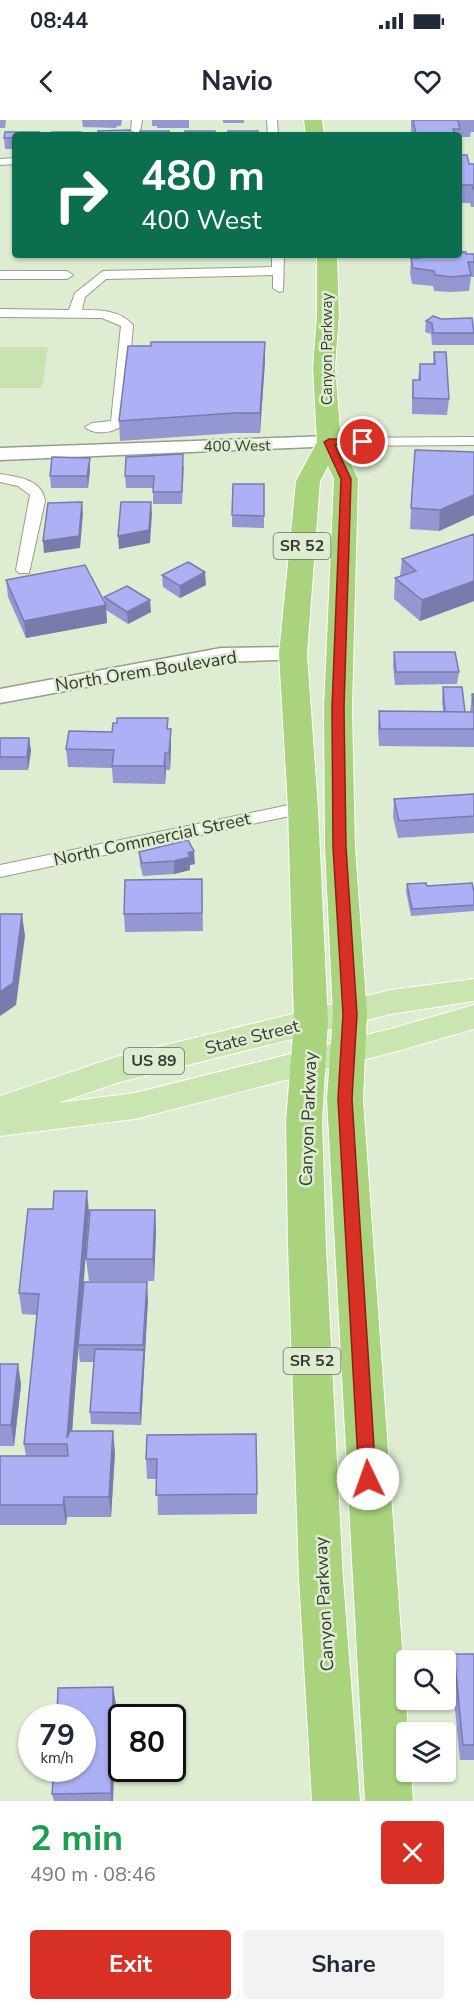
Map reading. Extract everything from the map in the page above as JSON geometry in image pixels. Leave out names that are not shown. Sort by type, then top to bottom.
[{"type":"highway","name":"Canyon Parkway","points":[[327,258],[328,315],[324,367],[329,442],[346,479],[338,708],[340,847],[348,1033],[345,1099],[389,1801]]},
{"type":"highway","name":"Canyon Parkway","points":[[329,442],[308,481],[293,654],[303,808],[311,1022],[304,1121],[307,1247],[321,1578],[336,1801]]},
{"type":"main road","name":"400 West","points":[[0,454],[329,442]]},
{"type":"main road","name":"North Orem Boulevard","points":[[0,696],[221,655],[293,654]]},
{"type":"main road","name":"State Street","points":[[0,1123],[135,1106],[309,1062],[391,1002],[474,990]]},
{"type":"main road","name":"State Street","points":[[0,1109],[116,1070],[311,1022],[348,1033],[474,1017]]},
{"type":"street","points":[[278,258],[279,288]]},
{"type":"street","points":[[75,312],[79,296],[103,275],[278,271]]},
{"type":"street","points":[[0,276],[67,275]]},
{"type":"street","points":[[0,313],[104,314],[127,325],[118,423],[112,427],[92,427]]},
{"type":"street","name":"400 West","points":[[329,442],[474,441]]},
{"type":"street","points":[[0,478],[23,482],[37,494],[24,570]]},
{"type":"street","name":"North Commercial Street","points":[[0,871],[303,808]]},
{"type":"green space","points":[[0,347],[48,347],[42,388],[0,388]]},
{"type":"building","points":[[413,120],[458,120],[460,129],[453,129],[454,132],[416,132]]},
{"type":"building","points":[[130,130],[130,132],[98,131]]},
{"type":"building","points":[[140,131],[169,131],[169,132]]},
{"type":"building","points":[[185,131],[215,131],[215,132]]},
{"type":"building","points":[[258,131],[258,132],[228,132]]},
{"type":"building","points":[[5,132],[12,132],[12,138],[4,138]]},
{"type":"building","points":[[462,155],[467,155],[469,164],[474,164],[474,189],[472,185],[462,185]]},
{"type":"building","points":[[462,252],[466,252],[466,254],[474,254],[474,262],[468,262],[471,275],[452,277],[435,275],[434,271],[413,268],[411,258],[462,258]]},
{"type":"building","points":[[433,316],[441,319],[472,318],[474,333],[433,333],[432,323],[426,321]]},
{"type":"building","points":[[151,342],[265,342],[260,413],[119,421],[128,346],[151,346]]},
{"type":"building","points":[[434,352],[446,352],[449,399],[413,398],[413,380],[420,380],[420,364],[435,364]]},
{"type":"building","points":[[415,450],[474,452],[474,495],[440,510],[411,508]]},
{"type":"building","points":[[183,454],[182,492],[153,492],[154,476],[125,476],[126,457]]},
{"type":"building","points":[[52,457],[90,458],[87,476],[50,476]]},
{"type":"building","points":[[233,484],[264,484],[264,516],[232,515]]},
{"type":"building","points":[[82,502],[79,536],[43,541],[48,503]]},
{"type":"building","points":[[121,502],[151,502],[149,530],[118,536]]},
{"type":"building","points":[[474,534],[474,581],[422,600],[395,578],[416,571],[402,559]]},
{"type":"building","points":[[188,562],[205,572],[180,586],[162,575]]},
{"type":"building","points":[[85,565],[106,605],[24,621],[6,580]]},
{"type":"building","points":[[127,586],[150,600],[127,612],[104,597]]},
{"type":"building","points":[[394,652],[455,652],[459,672],[396,672]]},
{"type":"building","points":[[443,687],[462,687],[465,712],[445,712]]},
{"type":"building","points":[[379,711],[474,712],[474,729],[380,729]]},
{"type":"building","points":[[117,718],[168,718],[167,729],[171,729],[169,753],[165,753],[164,766],[112,766],[114,750],[66,749],[69,731],[112,732],[113,723],[117,723]]},
{"type":"building","points":[[0,738],[29,738],[27,757],[0,757]]},
{"type":"building","points":[[474,794],[474,816],[399,821],[394,799]]},
{"type":"building","points":[[188,840],[194,851],[188,853],[190,857],[174,861],[142,863],[139,852]]},
{"type":"building","points":[[202,879],[202,913],[124,914],[125,880]]},
{"type":"building","points":[[426,883],[427,886],[472,883],[474,905],[412,909],[407,884]]},
{"type":"building","points":[[0,914],[22,914],[13,983],[0,992]]},
{"type":"building","points":[[54,1191],[87,1191],[67,1438],[70,1431],[113,1431],[109,1497],[64,1497],[63,1505],[0,1505],[0,1456],[68,1456],[67,1444],[24,1444],[39,1294],[19,1293],[28,1209],[53,1209]]},
{"type":"building","points":[[90,1210],[155,1210],[153,1259],[86,1259]]},
{"type":"building","points":[[84,1282],[147,1282],[143,1345],[78,1345]]},
{"type":"building","points":[[95,1349],[144,1350],[140,1413],[90,1412]]},
{"type":"building","points":[[0,1364],[18,1364],[11,1425],[0,1425]]},
{"type":"building","points":[[256,1434],[257,1494],[156,1495],[157,1459],[146,1459],[147,1435]]},
{"type":"building","points":[[456,1654],[474,1654],[474,1745],[463,1745]]},
{"type":"building","points":[[113,1687],[113,1704],[108,1704],[108,1782],[111,1782],[111,1793],[52,1794],[53,1782],[96,1782],[96,1704],[57,1704],[58,1688]]},
{"type":"route","points":[[363,442],[329,442],[346,479],[338,708],[340,847],[350,1014],[345,1099],[368,1479]]}]
